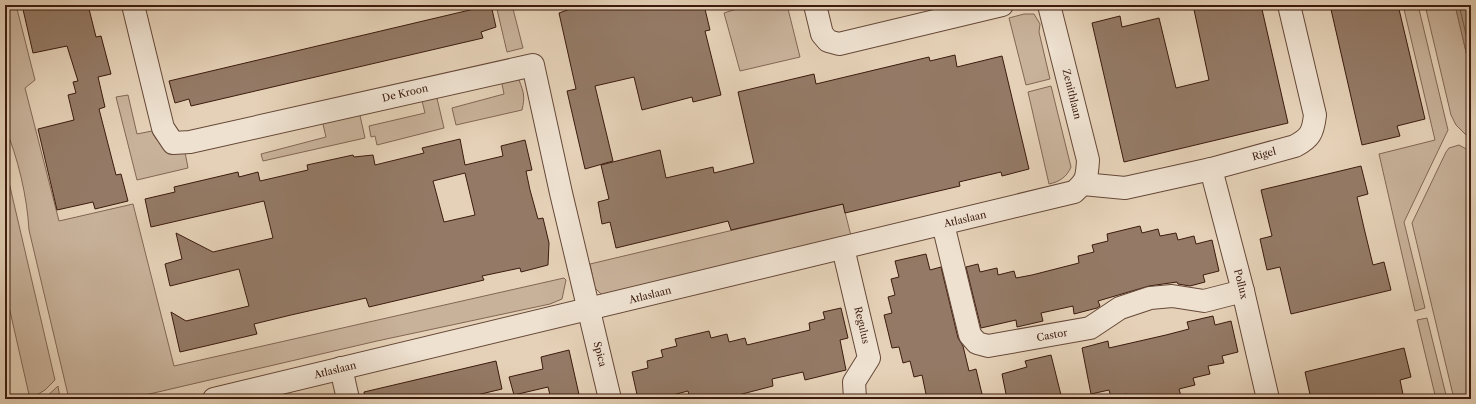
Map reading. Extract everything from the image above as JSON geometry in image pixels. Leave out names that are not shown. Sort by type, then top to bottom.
[{"type":"street","name":"De Kroon","points":[[133,5],[163,128],[173,143],[190,142],[533,64],[589,310]]},
{"type":"street","points":[[815,5],[822,34],[828,42],[839,44],[962,10],[1002,5]]},
{"type":"street","name":"Zenithlaan","points":[[1049,5],[1088,160],[1087,172],[1083,184]]},
{"type":"street","name":"Rigel","points":[[1083,184],[1125,188],[1211,169],[1294,146],[1305,140],[1314,128],[1315,115],[1289,5]]},
{"type":"street","name":"Pollux","points":[[1211,169],[1243,291],[1268,399]]},
{"type":"street","name":"Atlaslaan","points":[[214,399],[1061,196],[1074,192],[1083,184]]},
{"type":"street","name":"Castor","points":[[943,224],[970,335],[977,343],[988,346],[1090,328],[1120,308],[1150,298],[1172,296],[1204,301],[1243,291]]},
{"type":"street","name":"Regulus","points":[[843,248],[869,358],[854,382],[855,399]]},
{"type":"street","name":"Spica","points":[[589,310],[610,399]]},
{"type":"street","points":[[341,368],[348,399]]},
{"type":"shaded area","points":[[5,5],[16,5],[35,80],[25,88],[59,221],[133,204],[174,366],[564,278],[566,280],[562,299],[550,304],[377,341],[128,399],[69,399],[29,230],[21,177],[14,151],[5,127]]},
{"type":"shaded area","points":[[496,5],[512,5],[523,48],[507,52]]},
{"type":"shaded area","points":[[749,5],[787,5],[800,57],[740,71],[724,13]]},
{"type":"shaded area","points":[[1403,5],[1418,5],[1448,130],[1404,222],[1425,308],[1415,311],[1379,154],[1435,140]]},
{"type":"shaded area","points":[[1425,5],[1455,5],[1471,73],[1471,140],[1456,125],[1451,115]]},
{"type":"shaded area","points":[[1024,14],[1034,14],[1040,24],[1039,32],[1050,79],[1026,85],[1009,18]]},
{"type":"shaded area","points":[[511,77],[519,80],[522,88],[524,102],[522,110],[456,125],[452,108],[504,94],[501,79]]},
{"type":"shaded area","points":[[1051,86],[1071,167],[1067,174],[1062,178],[1049,184],[1028,92]]},
{"type":"shaded area","points":[[436,94],[444,128],[377,145],[375,136],[371,137],[369,126],[425,113],[421,97]]},
{"type":"shaded area","points":[[128,95],[137,134],[152,131],[161,144],[185,152],[188,168],[137,180],[116,97]]},
{"type":"shaded area","points":[[359,111],[365,138],[263,161],[261,154],[326,137],[322,120]]},
{"type":"shaded area","points":[[1459,145],[1468,150],[1471,161],[1471,399],[1454,399],[1412,223],[1446,152],[1449,148]]},
{"type":"shaded area","points":[[8,178],[55,380],[45,390],[30,399],[5,289],[5,179]]},
{"type":"shaded area","points":[[843,204],[852,240],[606,299],[595,288],[590,264]]},
{"type":"shaded area","points":[[1427,318],[1447,399],[1436,399],[1417,320]]},
{"type":"shaded area","points":[[58,386],[60,399],[44,399]]},
{"type":"water","points":[[1455,5],[1471,5],[1471,73]]},
{"type":"building","points":[[22,5],[88,5],[96,37],[101,36],[111,74],[98,77],[105,107],[99,109],[116,175],[121,174],[128,201],[95,209],[93,202],[57,210],[38,129],[74,120],[68,95],[76,93],[73,82],[78,81],[67,46],[33,53]]},
{"type":"building","points":[[491,5],[496,27],[481,32],[483,38],[191,106],[189,99],[175,103],[169,81]]},
{"type":"building","points":[[569,5],[704,5],[710,30],[705,31],[721,95],[693,102],[692,97],[642,110],[634,77],[595,86],[613,161],[585,169],[567,91],[576,89],[559,13],[570,9]]},
{"type":"building","points":[[1193,5],[1261,5],[1288,123],[1124,162],[1092,23],[1120,16],[1122,27],[1159,18],[1176,88],[1209,80]]},
{"type":"building","points":[[1330,5],[1398,5],[1425,119],[1397,126],[1400,136],[1362,145]]},
{"type":"building","points":[[955,55],[957,67],[1002,56],[1029,169],[1002,176],[1001,172],[959,182],[960,186],[845,213],[843,204],[731,230],[728,221],[616,248],[610,222],[602,224],[598,202],[609,199],[601,165],[660,150],[666,178],[713,167],[714,173],[754,163],[738,92],[814,74],[816,84],[929,57],[930,61]]},
{"type":"building","points":[[460,139],[465,165],[503,156],[501,146],[525,140],[532,170],[526,171],[530,190],[538,219],[543,218],[549,243],[548,265],[521,272],[520,268],[482,276],[484,280],[369,307],[366,298],[291,315],[254,324],[257,334],[180,352],[171,312],[186,321],[249,306],[239,269],[170,286],[165,264],[182,259],[176,233],[213,252],[273,238],[264,201],[151,227],[145,199],[175,192],[174,187],[238,172],[239,177],[258,172],[260,181],[308,170],[307,165],[353,155],[354,157],[373,155],[375,165],[424,153],[422,148]],"holes":[[[465,173],[475,215],[444,222],[433,181]]]},
{"type":"building","points":[[1361,166],[1368,194],[1357,197],[1364,228],[1373,265],[1384,262],[1391,290],[1291,314],[1280,267],[1267,270],[1260,239],[1272,236],[1261,190]]},
{"type":"building","points":[[1140,226],[1142,233],[1158,229],[1160,236],[1176,233],[1178,240],[1194,236],[1196,244],[1212,240],[1219,271],[1203,275],[1205,282],[1190,286],[1178,284],[1177,282],[1149,286],[1098,301],[1100,306],[1097,308],[1074,314],[1073,306],[1041,313],[1043,321],[1017,327],[1016,320],[981,328],[966,267],[978,264],[980,272],[997,268],[998,275],[1014,271],[1016,278],[1032,275],[1079,263],[1078,256],[1094,252],[1092,245],[1108,241],[1107,234]]},
{"type":"building","points":[[926,254],[930,270],[941,267],[958,338],[963,346],[969,371],[976,369],[982,394],[961,399],[927,399],[922,375],[914,377],[910,361],[903,363],[899,347],[892,348],[884,315],[892,313],[888,297],[895,295],[891,279],[899,277],[895,261]]},
{"type":"building","points":[[841,308],[848,338],[840,340],[846,370],[805,380],[803,372],[772,379],[773,386],[723,399],[690,399],[688,391],[657,399],[638,399],[632,372],[648,368],[647,361],[663,357],[661,350],[677,346],[675,339],[709,331],[711,338],[727,334],[729,342],[745,338],[747,345],[810,330],[809,323],[825,319],[823,312]]},
{"type":"building","points":[[1213,316],[1215,325],[1231,321],[1238,352],[1222,356],[1224,363],[1208,366],[1210,374],[1193,378],[1195,385],[1179,389],[1181,396],[1169,399],[1128,399],[1127,394],[1111,397],[1109,390],[1091,394],[1082,348],[1108,341],[1109,348],[1166,335],[1189,329],[1187,322]]},
{"type":"building","points":[[1404,348],[1411,377],[1400,380],[1404,399],[1311,399],[1305,372]]},
{"type":"building","points":[[569,350],[580,399],[551,399],[548,387],[514,395],[509,377],[543,369],[541,357]]},
{"type":"building","points":[[1051,355],[1062,399],[1007,399],[1002,374],[1027,367],[1025,361]]},
{"type":"building","points":[[496,361],[502,389],[460,399],[365,399],[364,392]]}]
